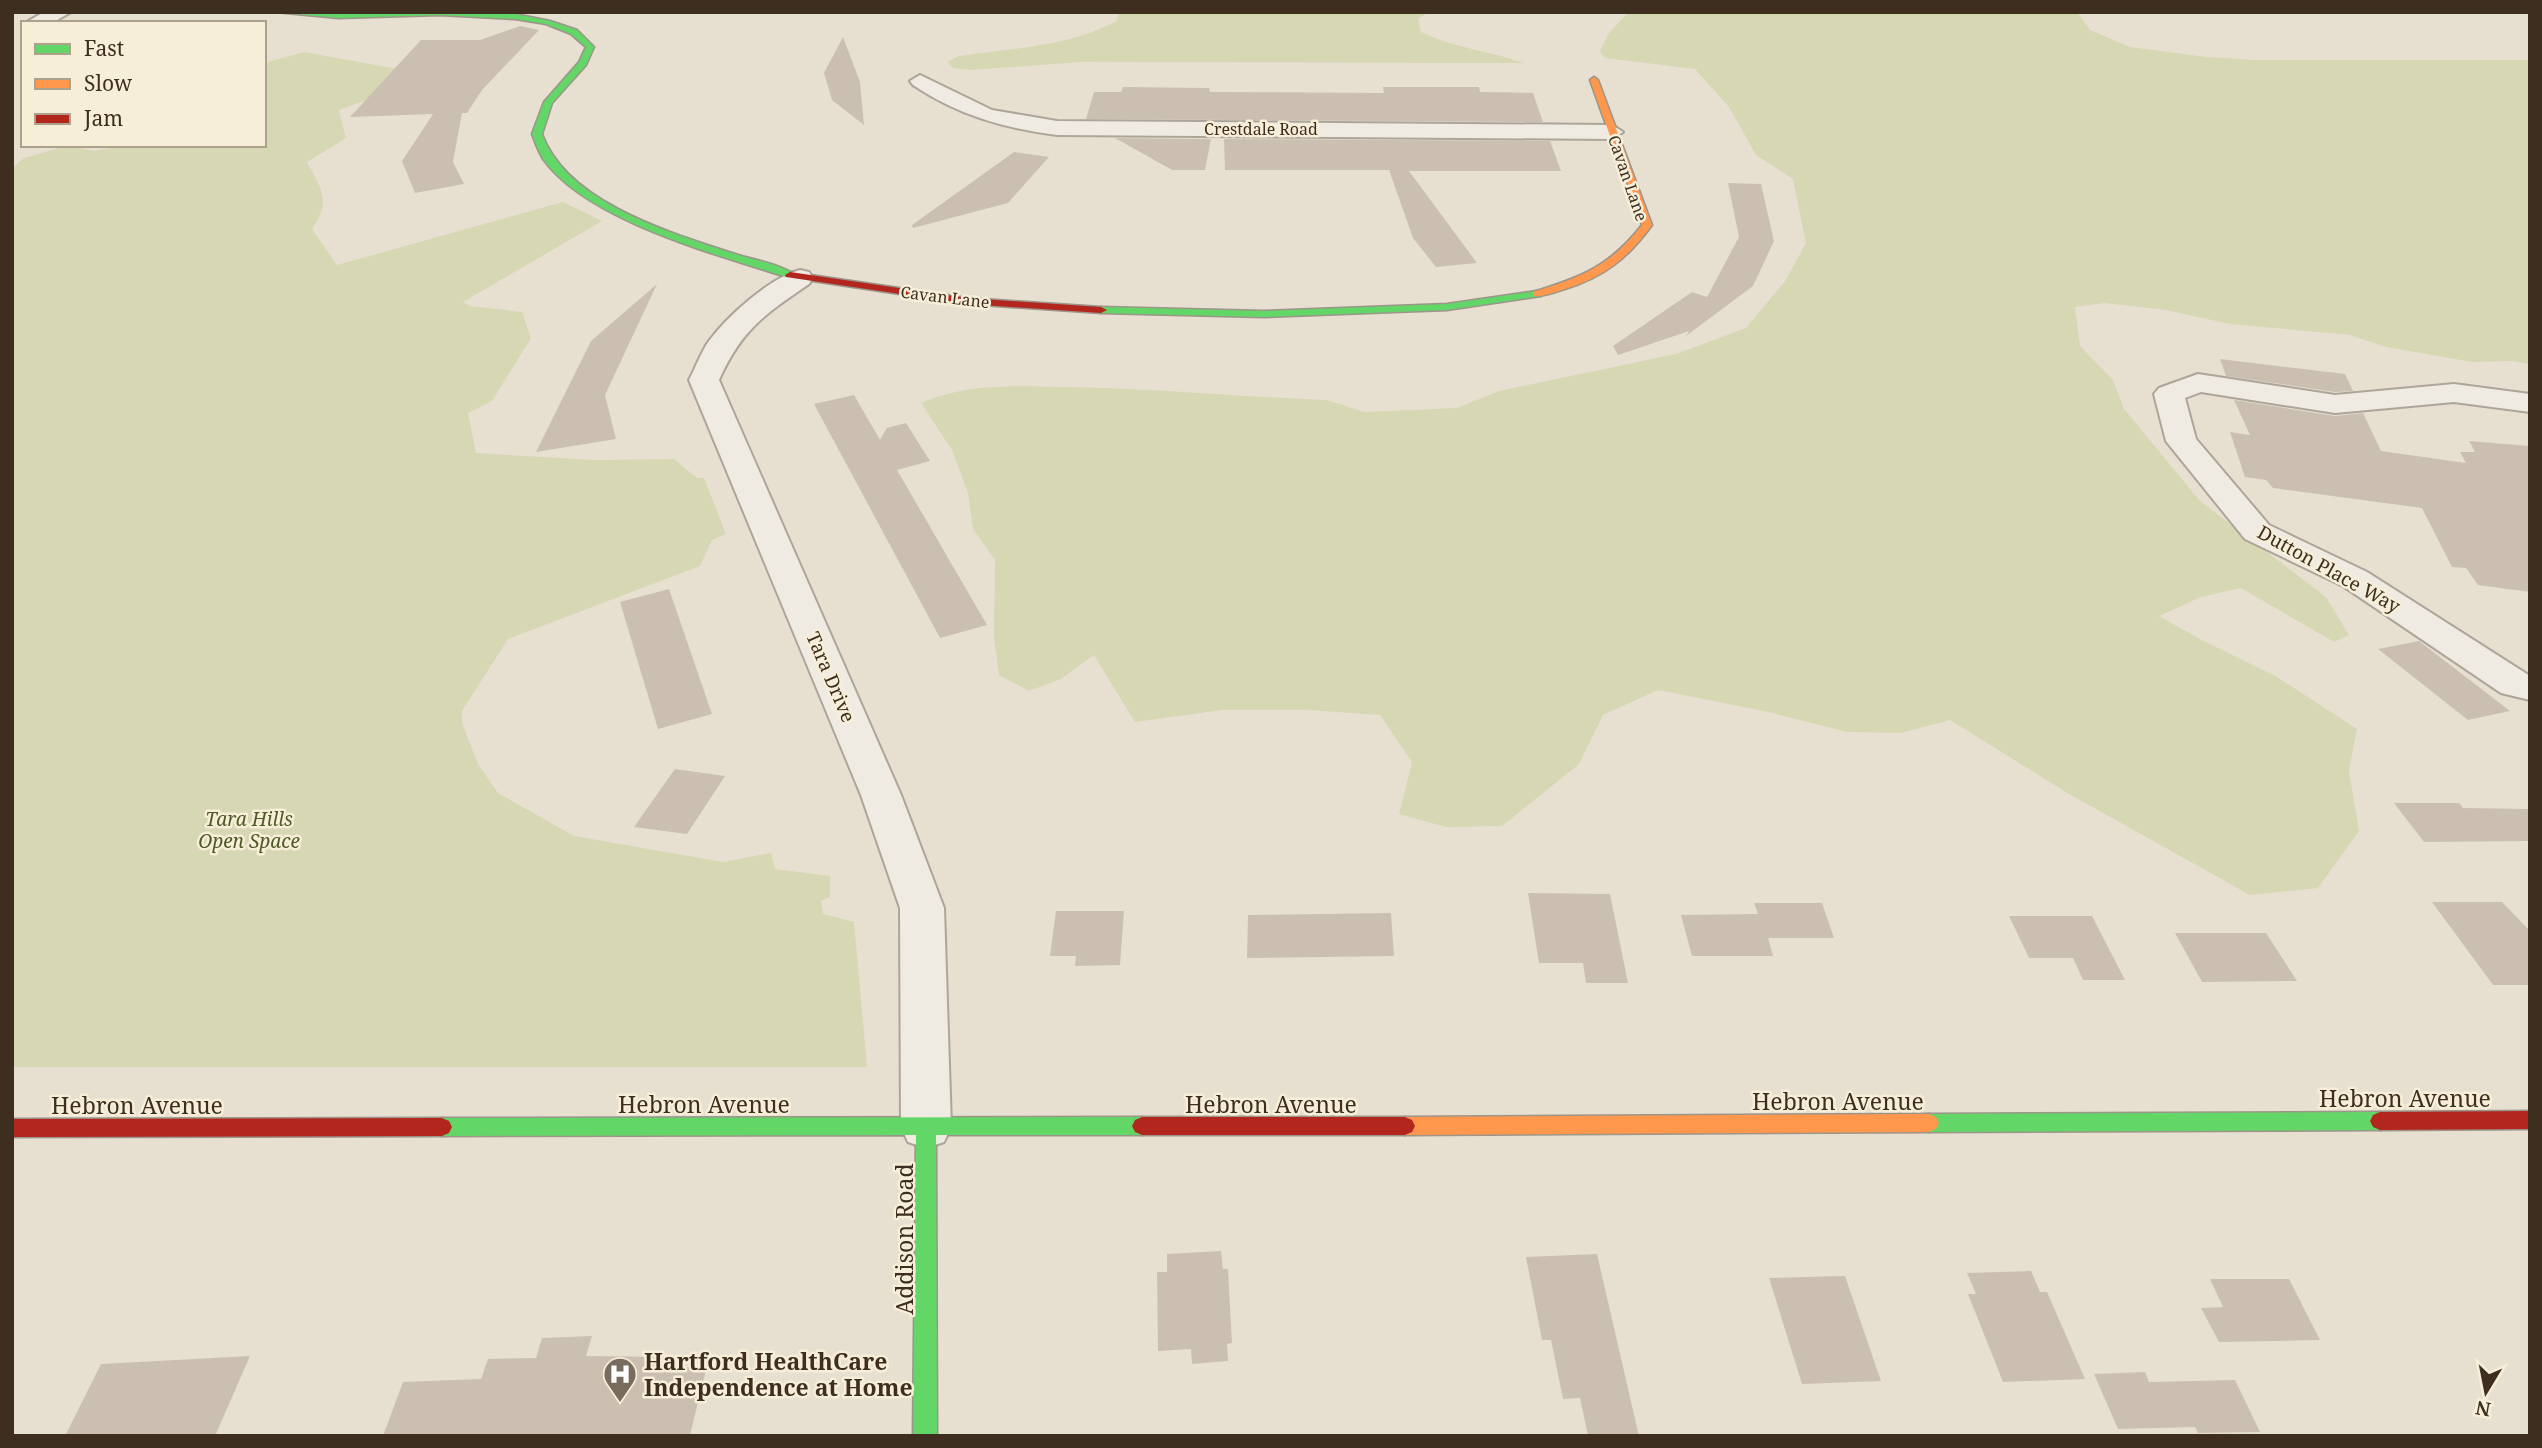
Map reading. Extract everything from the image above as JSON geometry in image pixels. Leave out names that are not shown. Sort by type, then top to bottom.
[{"type":"street","points":[[39,21],[62,12]]},
{"type":"street","name":"Cavan Lane","points":[[279,12],[331,16],[509,17],[542,20],[585,36],[590,47],[583,63],[548,102],[537,134],[547,158],[580,190],[638,220],[800,278],[967,301],[1127,312],[1264,314],[1447,307],[1528,297],[1594,276],[1627,253],[1647,225],[1594,80]]},
{"type":"street","name":"Crestdale Road","points":[[920,81],[955,105],[1003,121],[1057,128],[1612,132]]},
{"type":"street","name":"Tara Drive","points":[[800,278],[755,309],[721,344],[704,380],[881,795],[922,908],[926,1127]]},
{"type":"street","name":"Dutton Place Way","points":[[2530,403],[2454,393],[2335,404],[2198,383],[2169,394],[2181,442],[2257,532],[2355,579],[2514,684],[2530,688]]},
{"type":"street","name":"Hebron Avenue","points":[[12,1128],[2530,1120]]},
{"type":"street","name":"Addison Road","points":[[925,1436],[928,1265],[926,1127]]},
{"type":"green space","points":[[1118,12],[1428,12],[1418,19],[1421,32],[1446,42],[1524,63],[1081,62],[971,70],[953,68],[947,62],[959,56],[1040,45],[1079,36],[1117,21]]},
{"type":"green space","points":[[1629,12],[2077,12],[2090,30],[2130,47],[2206,57],[2256,60],[2530,60],[2530,364],[2512,361],[2472,362],[2386,347],[2350,335],[2230,324],[2166,310],[2105,303],[2075,307],[2080,346],[2113,380],[2124,409],[2200,501],[2326,597],[2349,635],[2334,642],[2241,588],[2201,597],[2159,616],[2277,677],[2357,729],[2349,771],[2359,831],[2318,888],[2250,895],[2069,794],[1950,720],[1901,733],[1847,732],[1768,712],[1658,690],[1603,715],[1579,764],[1502,826],[1446,827],[1399,814],[1412,762],[1380,715],[1308,710],[1222,710],[1135,722],[1094,655],[1061,679],[1029,691],[999,675],[994,637],[995,560],[973,529],[968,493],[952,450],[921,403],[974,389],[1027,386],[1327,400],[1364,412],[1457,408],[1499,391],[1676,354],[1746,328],[1785,281],[1806,243],[1793,179],[1756,155],[1729,107],[1695,69],[1605,58],[1600,51],[1609,33]]},
{"type":"green space","name":"Tara Hills Open Space","points":[[304,52],[420,73],[372,98],[339,110],[346,138],[307,162],[320,188],[323,203],[322,211],[312,229],[337,265],[563,202],[602,221],[463,302],[470,306],[522,312],[531,338],[492,401],[468,413],[476,453],[595,460],[674,459],[697,478],[704,478],[726,534],[712,540],[700,566],[508,639],[462,711],[462,723],[478,764],[498,793],[574,836],[723,862],[771,853],[775,869],[830,876],[830,897],[821,901],[823,914],[854,922],[867,1067],[12,1067],[12,168],[24,158],[59,148],[93,151],[116,147],[266,147],[266,62]]},
{"type":"building","points":[[520,26],[539,30],[482,90],[467,113],[462,113],[453,162],[464,184],[415,193],[402,161],[433,114],[350,117],[421,40],[480,40]]},
{"type":"building","points":[[843,37],[860,82],[864,125],[832,100],[824,73]]},
{"type":"building","points":[[1123,87],[1209,88],[1210,92],[1384,93],[1383,87],[1479,87],[1480,92],[1533,93],[1543,122],[1086,119],[1094,92],[1121,92]]},
{"type":"building","points":[[1115,138],[1211,139],[1205,170],[1172,170]]},
{"type":"building","points":[[1224,139],[1550,141],[1561,171],[1409,171],[1477,263],[1436,267],[1413,238],[1389,170],[1225,170]]},
{"type":"building","points":[[1014,152],[1049,157],[1008,203],[913,228],[912,225]]},
{"type":"building","points":[[1728,183],[1761,184],[1774,241],[1753,286],[1686,336],[1689,331],[1618,355],[1613,346],[1692,292],[1707,297],[1739,237]]},
{"type":"building","points":[[657,284],[605,395],[616,439],[536,452],[591,341]]},
{"type":"building","points":[[2220,359],[2345,374],[2353,391],[2335,392],[2226,376]]},
{"type":"building","points":[[854,395],[880,440],[887,428],[906,423],[930,461],[897,470],[987,625],[940,638],[814,404]]},
{"type":"building","points":[[2234,400],[2335,416],[2363,413],[2381,451],[2466,463],[2460,452],[2475,452],[2469,441],[2530,446],[2530,592],[2478,585],[2466,568],[2452,567],[2422,508],[2273,488],[2266,480],[2245,477],[2230,432],[2250,435]]},
{"type":"building","points":[[669,589],[712,714],[658,729],[620,602]]},
{"type":"building","points":[[2419,641],[2510,711],[2468,720],[2378,649]]},
{"type":"building","points":[[675,769],[725,776],[687,834],[634,827]]},
{"type":"building","points":[[2394,803],[2459,803],[2463,808],[2530,809],[2530,841],[2424,842]]},
{"type":"building","points":[[1528,893],[1610,894],[1628,983],[1586,983],[1583,963],[1539,963]]},
{"type":"building","points":[[2432,902],[2502,902],[2530,931],[2530,985],[2493,985]]},
{"type":"building","points":[[1754,903],[1822,903],[1834,938],[1768,938],[1773,956],[1692,956],[1681,915],[1758,914]]},
{"type":"building","points":[[1056,911],[1124,911],[1120,965],[1075,966],[1076,956],[1050,956]]},
{"type":"building","points":[[1391,913],[1394,956],[1247,958],[1248,915]]},
{"type":"building","points":[[2009,916],[2092,916],[2125,980],[2083,980],[2073,958],[2029,958]]},
{"type":"building","points":[[2175,933],[2266,933],[2297,981],[2202,982]]},
{"type":"building","points":[[1221,1251],[1223,1269],[1228,1269],[1232,1343],[1227,1344],[1228,1361],[1192,1364],[1191,1349],[1158,1351],[1157,1272],[1167,1272],[1167,1254]]},
{"type":"building","points":[[1597,1254],[1639,1436],[1588,1436],[1580,1398],[1563,1399],[1551,1340],[1542,1340],[1526,1257]]},
{"type":"building","points":[[2031,1271],[2040,1292],[2047,1292],[2085,1379],[2003,1382],[1968,1294],[1976,1294],[1967,1273]]},
{"type":"building","points":[[1845,1276],[1881,1381],[1802,1384],[1769,1278]]},
{"type":"building","points":[[2210,1279],[2289,1279],[2320,1340],[2219,1342],[2201,1308],[2223,1307]]},
{"type":"building","points":[[592,1336],[586,1356],[669,1357],[666,1368],[707,1366],[690,1435],[383,1436],[403,1382],[481,1379],[488,1359],[536,1358],[542,1338]]},
{"type":"building","points":[[250,1356],[215,1436],[65,1436],[101,1364]]},
{"type":"building","points":[[2145,1372],[2149,1382],[2235,1380],[2260,1432],[2198,1433],[2195,1427],[2118,1429],[2094,1374]]},
{"type":"traffic: fast","points":[[279,12],[348,16],[440,13],[515,16],[548,22],[574,32],[590,47],[583,63],[548,102],[537,134],[548,159],[568,180],[595,199],[626,215],[695,243],[790,275]]},
{"type":"traffic: fast","points":[[1101,310],[1263,314],[1447,307],[1537,294]]},
{"type":"traffic: fast","points":[[1929,1123],[2380,1121]]},
{"type":"traffic: fast","points":[[442,1127],[1142,1126]]},
{"type":"traffic: fast","points":[[925,1436],[926,1127]]},
{"type":"traffic: slow","points":[[1537,294],[1600,272],[1623,254],[1647,225],[1594,80]]},
{"type":"traffic: slow","points":[[1405,1126],[1929,1123]]},
{"type":"traffic: jam","points":[[790,275],[967,301],[1101,310]]},
{"type":"traffic: jam","points":[[2380,1121],[2530,1120]]},
{"type":"traffic: jam","points":[[1142,1126],[1405,1126]]},
{"type":"traffic: jam","points":[[12,1128],[442,1127]]},
{"type":"place","name":"Hartford HealthCare Independence at Home","points":[[620,1404]]}]
